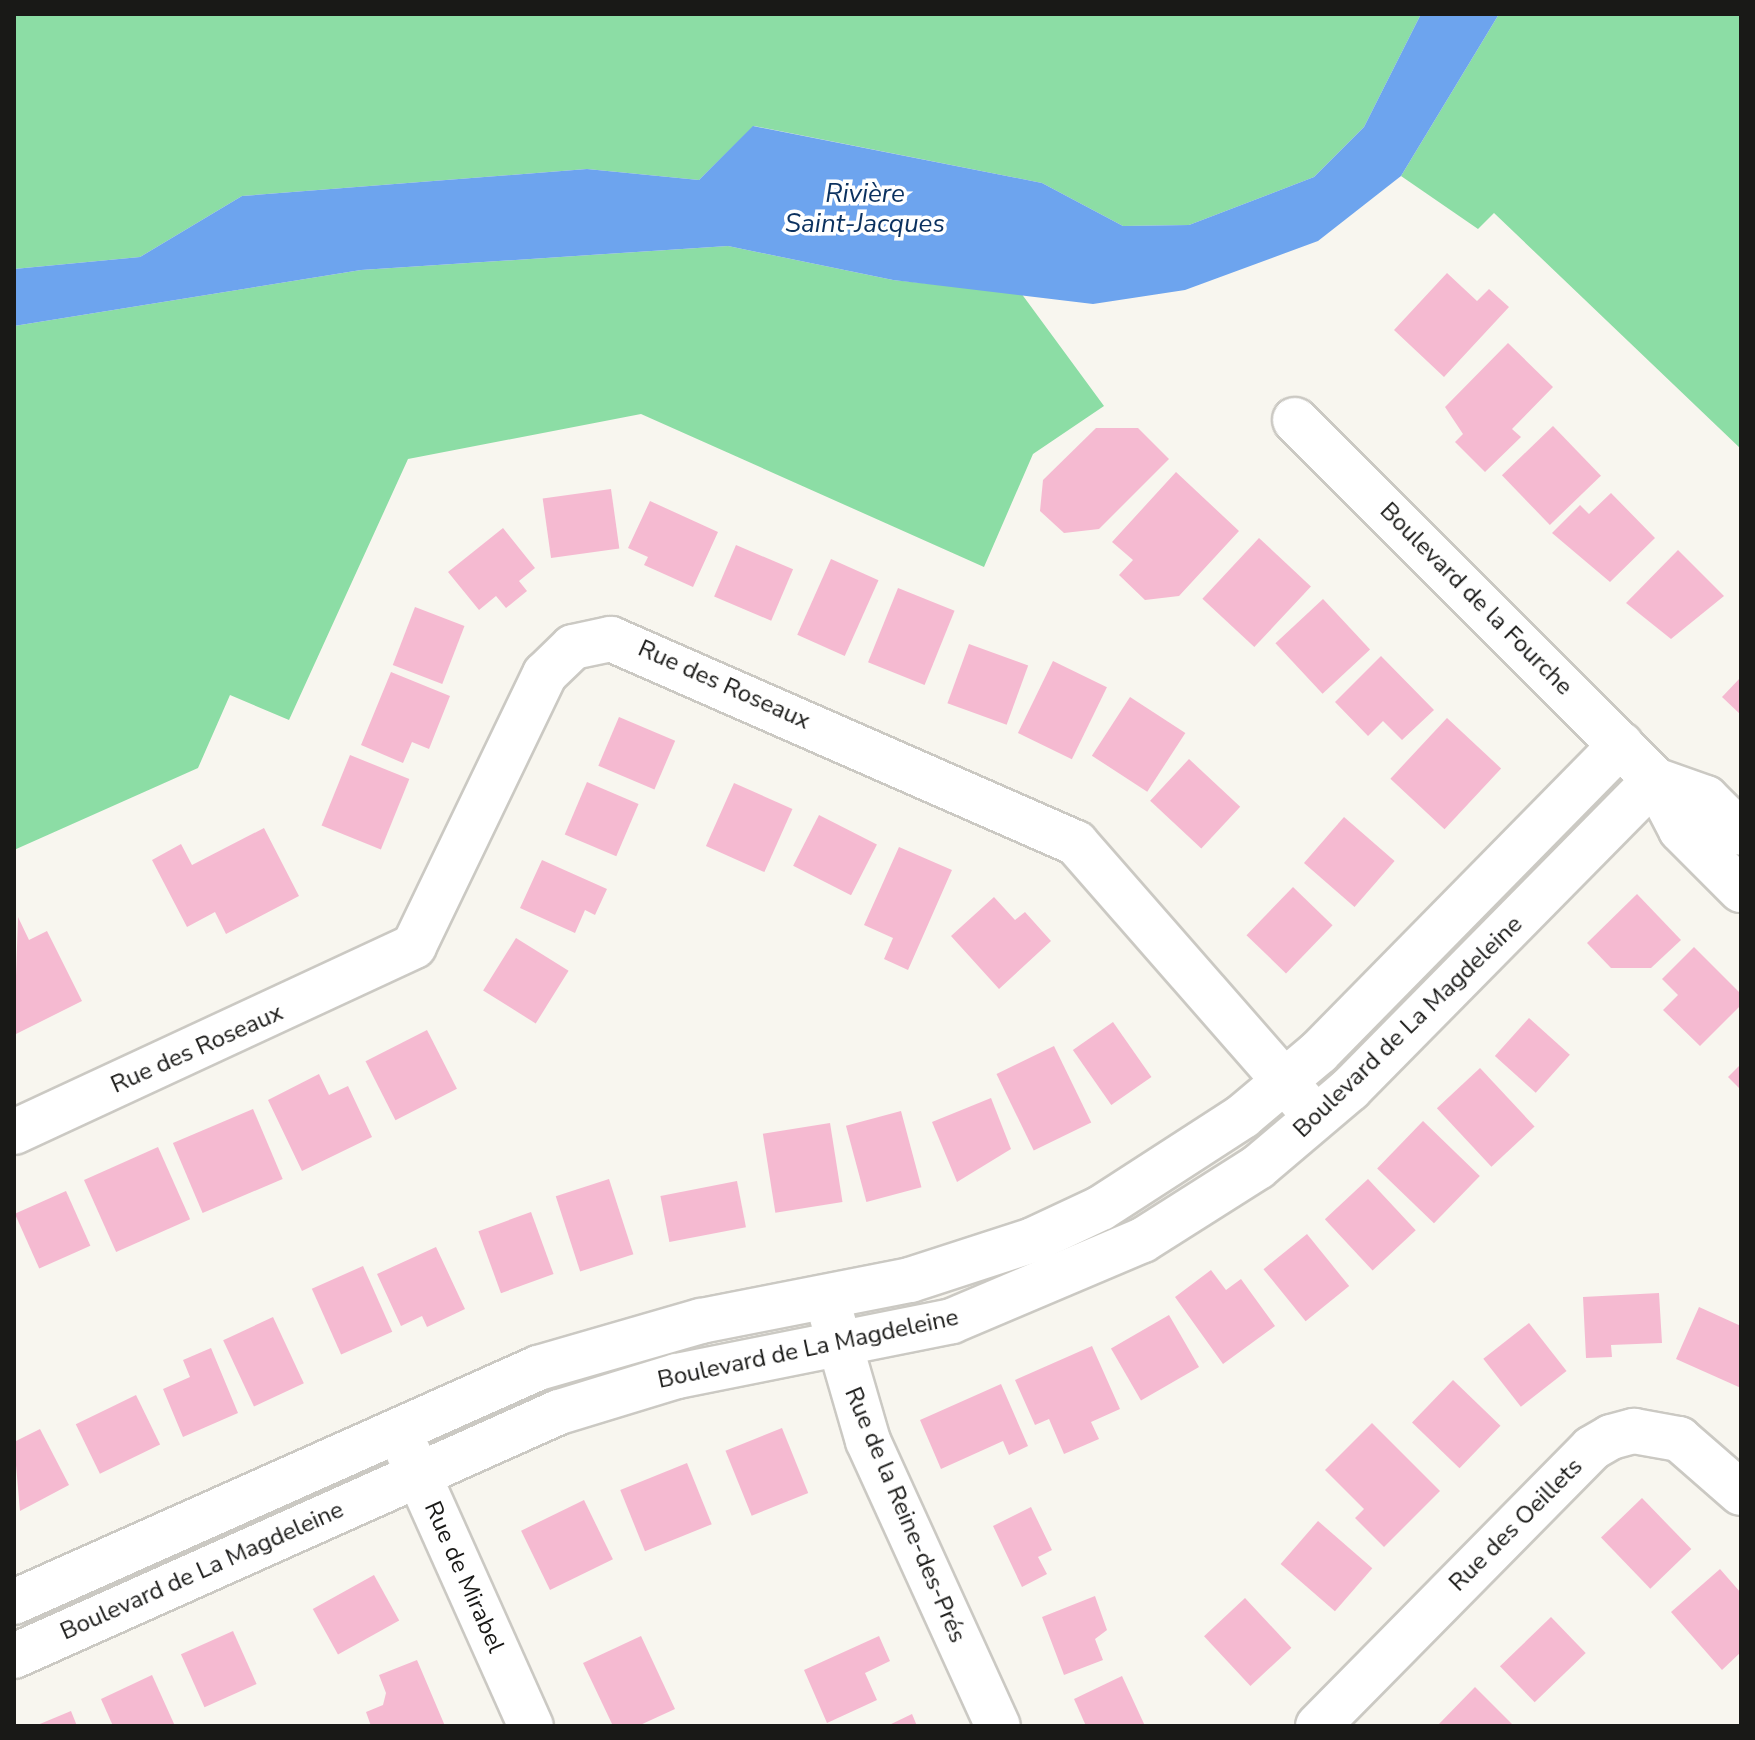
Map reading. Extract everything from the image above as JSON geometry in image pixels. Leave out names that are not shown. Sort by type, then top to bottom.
[{"type":"street","name":"Boulevard de la Fourche","points":[[1295,420],[1655,780],[1681,830],[1741,890]]},
{"type":"street","name":"Rue des Roseaux","points":[[14,1132],[414,946],[545,674],[573,647],[611,639],[1076,843],[1317,1118]]},
{"type":"street","name":"Boulevard de La Magdeleine","points":[[14,1602],[397,1428],[619,1341],[828,1299],[957,1267],[1065,1225],[1170,1168],[1285,1080],[1621,745]]},
{"type":"street","name":"Boulevard de la Fourche","points":[[1655,780],[1706,798],[1741,833]]},
{"type":"street","name":"Boulevard de La Magdeleine","points":[[14,1656],[418,1473],[635,1387],[952,1321],[1107,1259],[1233,1184],[1317,1118],[1655,780]]},
{"type":"street","name":"Rue de la Reine-des-Prés","points":[[828,1299],[838,1347],[868,1441],[998,1726]]},
{"type":"street","name":"Rue de Mirabel","points":[[397,1428],[531,1726]]},
{"type":"street","name":"Rue des Oeillets","points":[[1318,1726],[1592,1448],[1611,1437],[1634,1431],[1679,1439],[1741,1493]]},
{"type":"green space","points":[[14,14],[1421,14],[1364,127],[1314,177],[1189,225],[1123,226],[1042,183],[754,126],[699,180],[587,169],[242,196],[140,257],[14,269]]},
{"type":"green space","points":[[1499,14],[1741,14],[1741,449],[1494,213],[1478,229],[1401,176]]},
{"type":"green space","points":[[728,246],[893,280],[1021,293],[1104,406],[1033,454],[984,567],[641,414],[408,459],[289,720],[230,695],[198,768],[14,850],[14,326],[361,270]]},
{"type":"water","name":"Rivière Saint-Jacques","points":[[1421,14],[1499,14],[1401,176],[1318,241],[1185,290],[1093,304],[893,280],[728,246],[361,270],[14,326],[14,269],[140,257],[242,196],[587,169],[699,180],[753,126],[1042,183],[1123,226],[1189,225],[1314,177],[1364,127]]},
{"type":"building","points":[[1447,273],[1477,301],[1489,289],[1509,307],[1444,377],[1394,330]]},
{"type":"building","points":[[1508,343],[1553,387],[1512,429],[1521,437],[1485,472],[1455,442],[1463,434],[1445,407]]},
{"type":"building","points":[[1553,426],[1601,476],[1550,525],[1502,475]]},
{"type":"building","points":[[1096,428],[1138,428],[1169,459],[1099,529],[1064,533],[1040,511],[1043,480]]},
{"type":"building","points":[[1176,472],[1239,531],[1179,596],[1145,600],[1119,575],[1133,560],[1112,542]]},
{"type":"building","points":[[611,489],[619,548],[551,558],[543,499]]},
{"type":"building","points":[[1611,493],[1655,538],[1610,582],[1552,533],[1580,505],[1589,514]]},
{"type":"building","points":[[650,501],[718,532],[693,587],[644,565],[648,557],[628,548]]},
{"type":"building","points":[[503,528],[535,568],[519,581],[527,591],[506,608],[496,596],[479,610],[448,572]]},
{"type":"building","points":[[1259,538],[1311,586],[1254,647],[1202,599]]},
{"type":"building","points":[[736,545],[793,569],[771,621],[714,597]]},
{"type":"building","points":[[1678,550],[1724,596],[1671,639],[1626,603]]},
{"type":"building","points":[[831,559],[879,580],[845,656],[797,635]]},
{"type":"building","points":[[898,588],[955,611],[925,685],[868,662]]},
{"type":"building","points":[[1323,599],[1370,649],[1323,694],[1275,643]]},
{"type":"building","points":[[415,607],[464,626],[442,684],[393,665]]},
{"type":"building","points":[[969,644],[1028,666],[1007,725],[947,703]]},
{"type":"building","points":[[1381,656],[1434,710],[1402,740],[1383,721],[1368,736],[1335,702]]},
{"type":"building","points":[[1053,661],[1107,687],[1072,759],[1018,733]]},
{"type":"building","points":[[391,672],[450,696],[429,749],[412,742],[403,763],[361,745]]},
{"type":"building","points":[[1741,677],[1741,715],[1722,697]]},
{"type":"building","points":[[1130,697],[1185,733],[1147,792],[1092,756]]},
{"type":"building","points":[[619,717],[675,741],[654,790],[598,766]]},
{"type":"building","points":[[1447,718],[1501,768],[1445,829],[1390,779]]},
{"type":"building","points":[[350,755],[409,779],[381,849],[322,825]]},
{"type":"building","points":[[1189,759],[1240,807],[1201,848],[1150,801]]},
{"type":"building","points":[[587,782],[639,804],[616,856],[565,834]]},
{"type":"building","points":[[734,783],[792,809],[764,872],[706,846]]},
{"type":"building","points":[[819,815],[877,845],[851,895],[793,866]]},
{"type":"building","points":[[1344,817],[1395,861],[1355,907],[1304,863]]},
{"type":"building","points":[[264,828],[299,896],[226,934],[215,912],[187,927],[152,860],[181,844],[192,865]]},
{"type":"building","points":[[899,847],[952,870],[908,970],[884,959],[893,938],[864,925]]},
{"type":"building","points":[[542,860],[607,889],[595,915],[585,910],[575,933],[520,908]]},
{"type":"building","points":[[1293,887],[1333,925],[1286,973],[1246,935]]},
{"type":"building","points":[[1637,894],[1681,940],[1651,968],[1611,968],[1587,943]]},
{"type":"building","points":[[994,897],[1015,920],[1025,912],[1051,941],[999,989],[951,936]]},
{"type":"building","points":[[18,917],[29,940],[47,931],[82,1001],[14,1035]]},
{"type":"building","points":[[516,938],[569,971],[536,1023],[483,991]]},
{"type":"building","points":[[1694,947],[1741,994],[1741,1005],[1700,1046],[1663,1010],[1678,995],[1662,979]]},
{"type":"building","points":[[1529,1018],[1570,1055],[1536,1093],[1495,1056]]},
{"type":"building","points":[[1113,1022],[1151,1077],[1111,1105],[1073,1050]]},
{"type":"building","points":[[427,1030],[457,1089],[395,1120],[366,1061]]},
{"type":"building","points":[[1054,1046],[1091,1122],[1034,1150],[996,1074]]},
{"type":"building","points":[[1741,1064],[1741,1090],[1728,1077]]},
{"type":"building","points":[[1480,1068],[1535,1127],[1491,1167],[1437,1108]]},
{"type":"building","points":[[319,1074],[329,1095],[348,1086],[372,1137],[302,1171],[268,1100]]},
{"type":"building","points":[[991,1098],[1011,1149],[957,1182],[932,1122]]},
{"type":"building","points":[[253,1109],[283,1179],[203,1213],[173,1143]]},
{"type":"building","points":[[901,1111],[921,1187],[866,1202],[846,1126]]},
{"type":"building","points":[[1423,1121],[1480,1176],[1434,1223],[1377,1168]]},
{"type":"building","points":[[830,1123],[843,1202],[775,1213],[763,1134]]},
{"type":"building","points":[[158,1147],[190,1219],[116,1252],[84,1180]]},
{"type":"building","points":[[609,1179],[633,1254],[580,1271],[556,1196]]},
{"type":"building","points":[[1368,1179],[1416,1230],[1373,1270],[1325,1219]]},
{"type":"building","points":[[737,1181],[746,1227],[669,1242],[660,1196]]},
{"type":"building","points":[[66,1191],[90,1246],[39,1269],[15,1214]]},
{"type":"building","points":[[531,1212],[554,1274],[501,1293],[478,1231]]},
{"type":"building","points":[[1307,1234],[1349,1286],[1306,1321],[1263,1269]]},
{"type":"building","points":[[436,1247],[465,1309],[427,1327],[422,1316],[401,1326],[377,1274]]},
{"type":"building","points":[[363,1266],[392,1332],[341,1355],[312,1289]]},
{"type":"building","points":[[1211,1270],[1226,1290],[1241,1279],[1275,1326],[1223,1364],[1175,1297]]},
{"type":"building","points":[[1659,1293],[1662,1343],[1611,1345],[1612,1357],[1586,1358],[1583,1297]]},
{"type":"building","points":[[1699,1307],[1741,1326],[1741,1388],[1676,1359]]},
{"type":"building","points":[[1169,1315],[1199,1367],[1141,1400],[1111,1348]]},
{"type":"building","points":[[273,1317],[304,1383],[254,1406],[223,1340]]},
{"type":"building","points":[[1529,1323],[1567,1371],[1521,1407],[1483,1359]]},
{"type":"building","points":[[1092,1346],[1120,1409],[1091,1422],[1099,1439],[1064,1454],[1049,1419],[1035,1425],[1015,1380]]},
{"type":"building","points":[[211,1348],[238,1413],[183,1437],[163,1389],[190,1377],[183,1360]]},
{"type":"building","points":[[1453,1380],[1500,1426],[1459,1468],[1412,1422]]},
{"type":"building","points":[[1001,1384],[1028,1446],[1009,1455],[1003,1441],[941,1469],[920,1420]]},
{"type":"building","points":[[136,1395],[160,1444],[100,1474],[76,1424]]},
{"type":"building","points":[[1372,1423],[1440,1491],[1384,1547],[1355,1518],[1364,1509],[1325,1470]]},
{"type":"building","points":[[782,1428],[808,1493],[752,1516],[725,1451]]},
{"type":"building","points":[[40,1429],[69,1485],[20,1511],[14,1442]]},
{"type":"building","points":[[687,1463],[712,1524],[645,1551],[620,1490]]},
{"type":"building","points":[[1642,1498],[1691,1549],[1650,1589],[1601,1538]]},
{"type":"building","points":[[584,1500],[613,1559],[550,1590],[521,1531]]},
{"type":"building","points":[[1031,1507],[1052,1550],[1038,1557],[1047,1574],[1022,1587],[993,1526]]},
{"type":"building","points":[[1318,1521],[1372,1568],[1335,1611],[1281,1564]]},
{"type":"building","points":[[1720,1569],[1741,1593],[1741,1652],[1722,1670],[1671,1612]]},
{"type":"building","points":[[374,1575],[399,1620],[338,1654],[313,1609]]},
{"type":"building","points":[[1095,1596],[1107,1630],[1095,1639],[1103,1660],[1064,1675],[1042,1617]]},
{"type":"building","points":[[1245,1598],[1291,1648],[1250,1686],[1204,1636]]},
{"type":"building","points":[[1551,1617],[1586,1653],[1535,1702],[1500,1666]]},
{"type":"building","points":[[233,1631],[257,1684],[205,1707],[181,1654]]},
{"type":"building","points":[[641,1636],[675,1709],[638,1726],[613,1726],[583,1663]]},
{"type":"building","points":[[879,1636],[890,1661],[865,1673],[877,1700],[827,1723],[804,1670]]},
{"type":"building","points":[[417,1660],[445,1726],[371,1726],[366,1712],[383,1705],[386,1693],[379,1675]]},
{"type":"building","points":[[152,1675],[175,1726],[113,1726],[101,1699]]},
{"type":"building","points":[[1122,1676],[1145,1726],[1086,1726],[1074,1699]]},
{"type":"building","points":[[1475,1687],[1514,1726],[1437,1726]]},
{"type":"building","points":[[71,1711],[77,1726],[35,1726]]},
{"type":"building","points":[[912,1714],[917,1726],[887,1726]]}]
